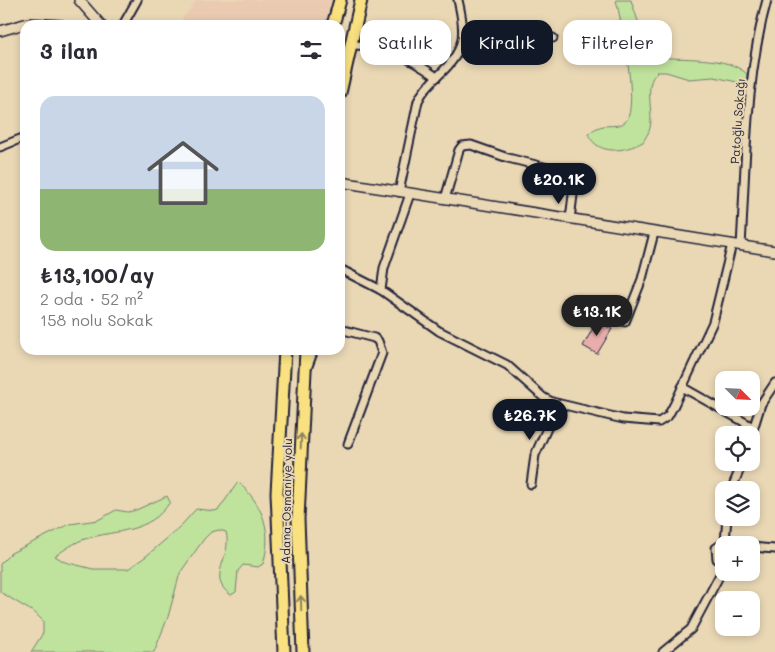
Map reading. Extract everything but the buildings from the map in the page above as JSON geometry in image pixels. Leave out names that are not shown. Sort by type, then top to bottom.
[{"type":"highway","points":[[334,20],[340,0]]},
{"type":"highway","points":[[345,69],[361,0]]},
{"type":"highway","name":"Adana-Osmaniye yolu","points":[[284,355],[277,493],[284,652]]},
{"type":"highway","name":"Adana-Osmaniye yolu","points":[[303,652],[298,519],[306,355]]},
{"type":"street","points":[[79,0],[97,20]]},
{"type":"street","points":[[126,20],[137,0]]},
{"type":"street","points":[[458,0],[461,21]]},
{"type":"street","name":"Patoğlu Sokağı","points":[[345,272],[381,290],[426,323],[507,365],[544,398],[558,404],[623,419],[659,422],[668,416],[713,322],[737,245],[752,76],[758,36],[767,0]]},
{"type":"street","points":[[0,32],[6,28],[20,25]]},
{"type":"street","points":[[399,192],[418,101],[425,89],[458,55],[461,43]]},
{"type":"street","points":[[350,45],[370,45],[398,53],[437,77]]},
{"type":"street","points":[[0,147],[20,139]]},
{"type":"street","points":[[446,199],[459,150],[462,146],[471,145],[508,158],[572,174],[575,179],[570,219]]},
{"type":"street","points":[[345,183],[775,251]]},
{"type":"street","points":[[381,290],[384,268],[410,194]]},
{"type":"street","points":[[625,322],[642,279],[654,233]]},
{"type":"street","points":[[345,330],[374,338],[378,341],[382,354],[348,444]]},
{"type":"street","points":[[304,378],[312,355]]},
{"type":"street","points":[[753,426],[761,404],[775,383]]},
{"type":"street","points":[[682,387],[751,426]]},
{"type":"street","points":[[531,484],[535,455],[558,404]]},
{"type":"street","points":[[760,548],[775,548]]},
{"type":"street","points":[[663,652],[690,629],[716,581]]},
{"type":"shaded area","points":[[196,0],[334,0],[329,20],[182,20]]},
{"type":"green space","points":[[616,0],[631,0],[638,20],[621,20]]},
{"type":"green space","points":[[672,58],[716,61],[738,68],[747,74],[746,84],[714,77],[689,79],[666,72],[657,72],[653,77],[650,91],[650,128],[643,142],[620,150],[605,149],[598,146],[588,134],[595,129],[604,126],[620,125],[626,121],[630,112],[628,65],[672,65]]},
{"type":"green space","points":[[238,482],[260,509],[264,519],[267,541],[263,564],[258,567],[243,565],[238,571],[236,592],[231,595],[220,582],[221,566],[226,550],[226,532],[219,530],[211,532],[180,573],[168,617],[154,652],[31,652],[43,633],[43,621],[35,613],[0,592],[0,564],[11,553],[70,524],[98,520],[116,510],[128,512],[136,510],[167,496],[170,502],[162,512],[143,525],[81,540],[55,556],[65,562],[93,569],[128,569],[178,529],[196,509],[215,511],[219,509]]}]
